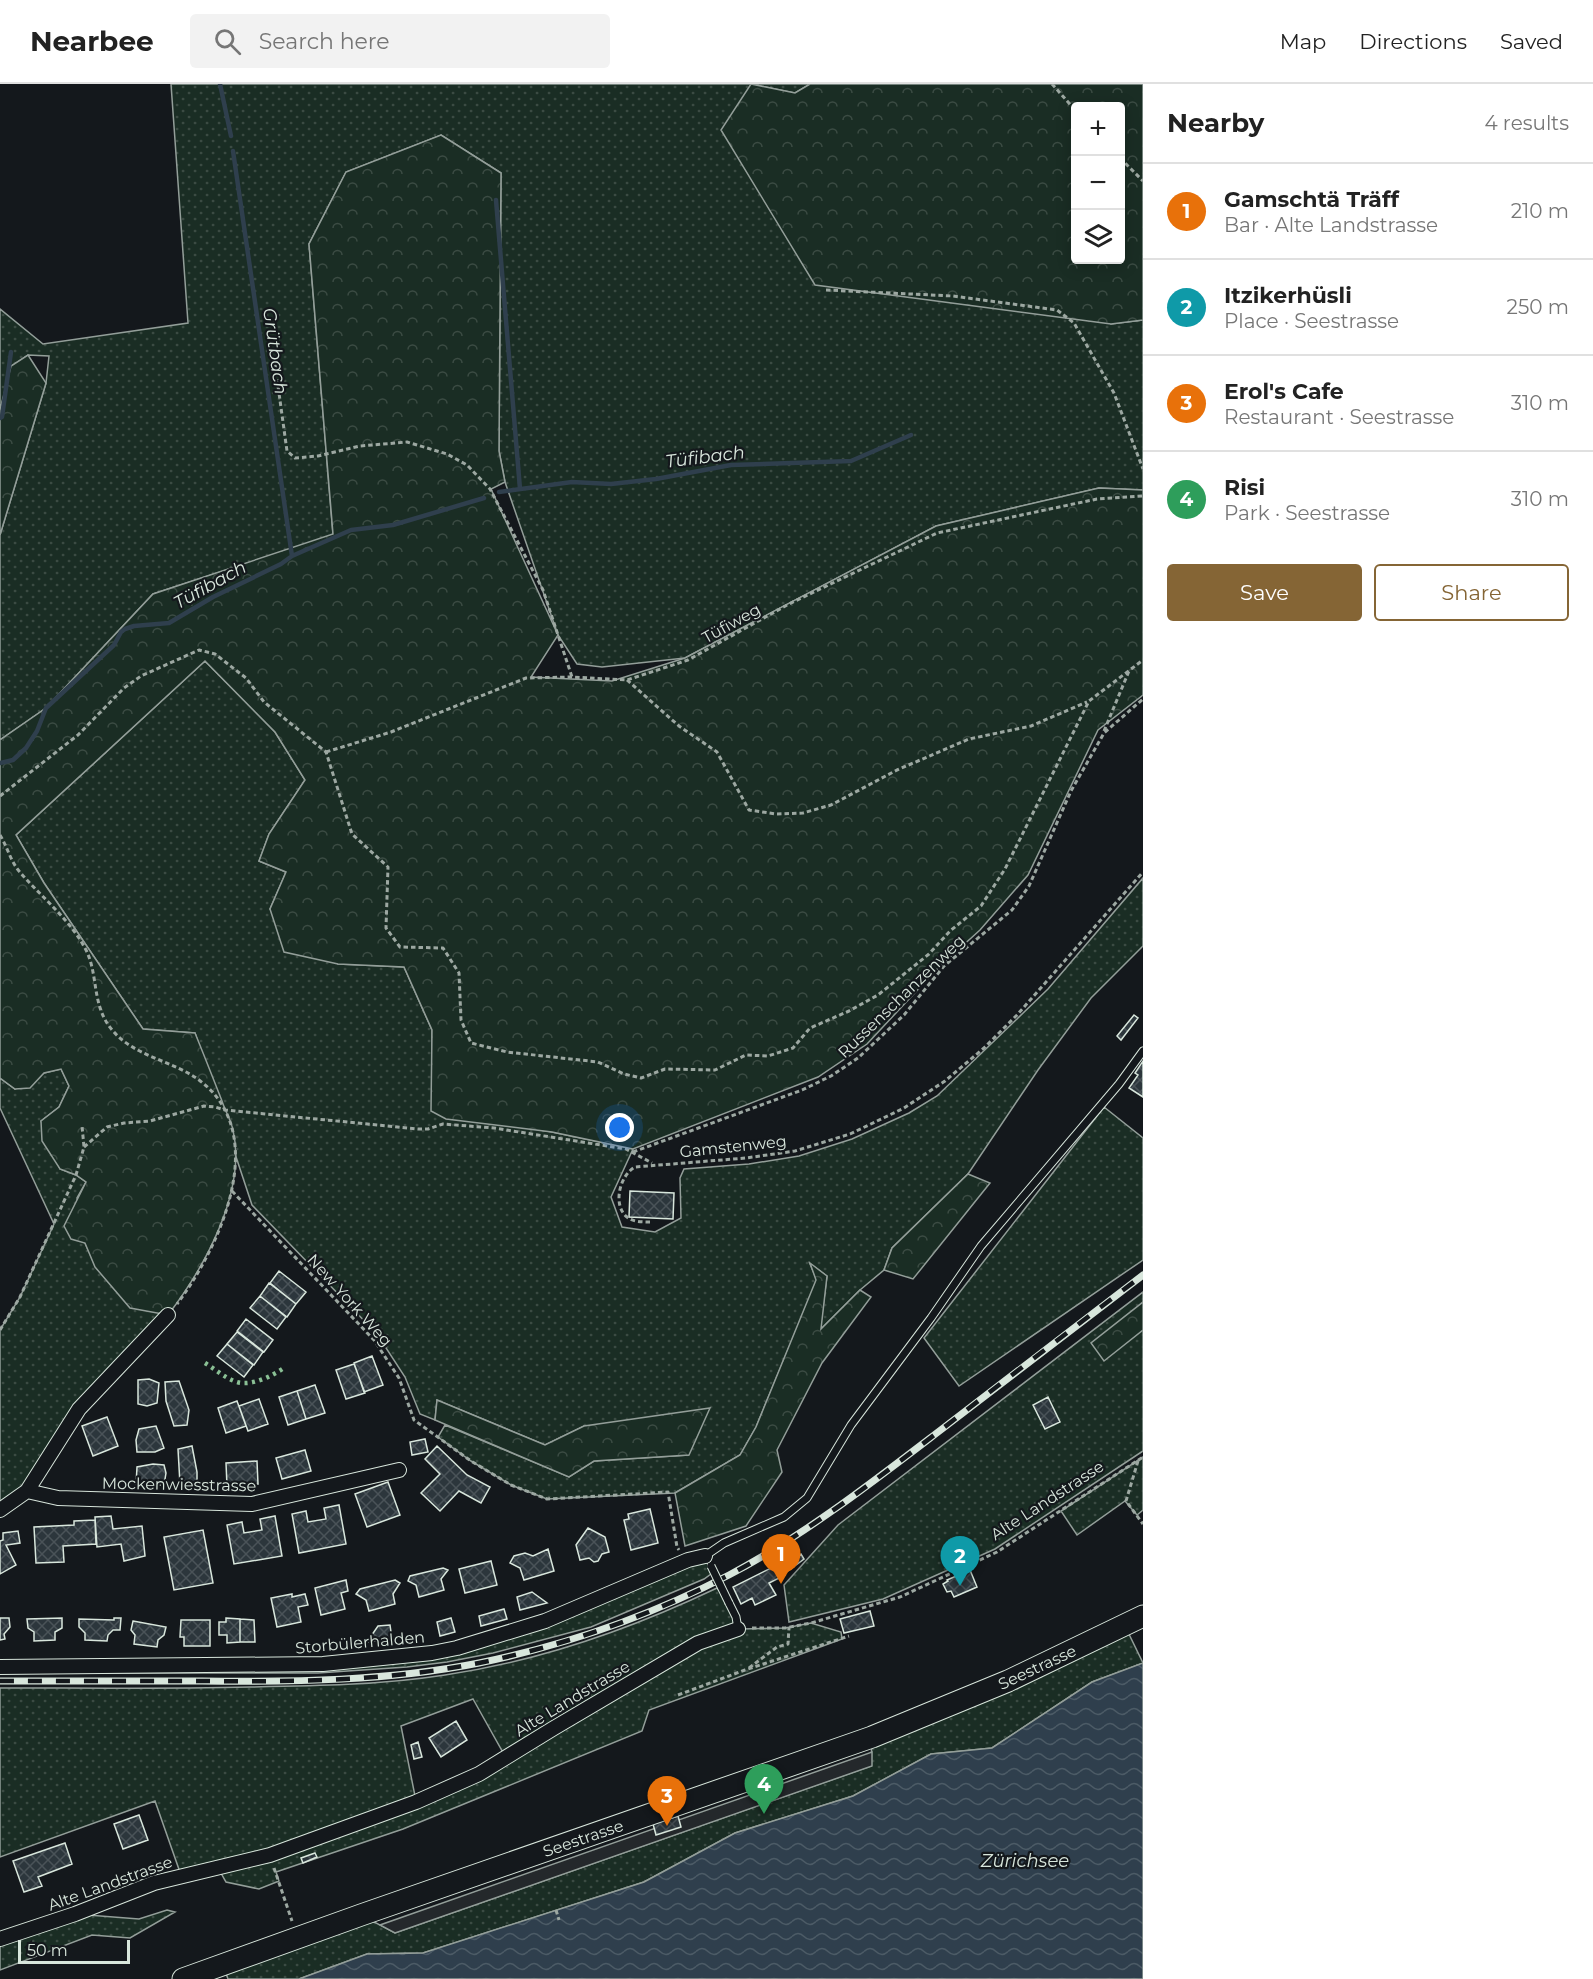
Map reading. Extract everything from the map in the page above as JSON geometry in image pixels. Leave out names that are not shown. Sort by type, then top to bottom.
[{"type":"main road","name":"Seestrasse","points":[[183,1979],[872,1737],[1008,1681],[1143,1616]]},
{"type":"street","points":[[0,1510],[27,1491],[79,1409],[168,1315]]},
{"type":"street","name":"Mockenwiesstrasse","points":[[27,1491],[58,1498],[252,1504],[399,1470]]},
{"type":"street","name":"Storbülerhalden","points":[[0,1667],[323,1664],[432,1653],[545,1622],[688,1560],[708,1561]]},
{"type":"street","name":"Alte Landstrasse","points":[[0,1939],[75,1914],[154,1883],[270,1855],[374,1818],[479,1774],[674,1656],[698,1643],[738,1629]]},
{"type":"lane","points":[[738,1629],[736,1617],[708,1561],[724,1543],[784,1517],[807,1498],[851,1425],[931,1318],[981,1246],[1119,1084],[1143,1051]]},
{"type":"path","points":[[1052,84],[1071,105]]},
{"type":"path","points":[[1125,163],[1143,181]]},
{"type":"path","points":[[826,290],[953,296],[1057,310],[1074,323],[1114,393],[1143,469]]},
{"type":"path","points":[[274,357],[286,451],[295,458],[318,456],[360,446],[407,442],[447,454],[467,465],[480,477],[490,489],[543,590],[572,677]]},
{"type":"path","name":"Tüfiweg","points":[[326,752],[391,732],[526,678],[572,677],[627,680],[688,660],[789,604],[937,533],[1097,499],[1143,496]]},
{"type":"path","points":[[0,796],[78,735],[124,688],[141,676],[200,650],[215,654],[246,678],[264,702],[326,752],[352,834],[388,867],[386,928],[400,947],[443,948],[459,973],[461,1020],[471,1043],[507,1052],[597,1062],[624,1074],[641,1078],[665,1069],[715,1070],[746,1055],[768,1056],[793,1048],[810,1028],[849,1011],[878,994],[929,954],[950,931],[981,906],[1005,869],[1089,701]]},
{"type":"path","points":[[627,680],[679,726],[717,752],[749,810],[776,814],[802,813],[831,805],[897,770],[969,739],[1031,726],[1089,701],[1143,660]]},
{"type":"path","points":[[1104,733],[1130,669]]},
{"type":"path","name":"Russenschanzenweg","points":[[633,1152],[802,1090],[831,1076],[858,1058],[904,1015],[944,966],[1012,910],[1029,886],[1071,791],[1104,733],[1143,699]]},
{"type":"path","points":[[0,835],[16,867],[62,916],[84,946],[92,966],[97,1001],[113,1032],[134,1047],[194,1077],[212,1092],[225,1110],[233,1129],[236,1147],[232,1191],[206,1254],[189,1286],[168,1315]]},
{"type":"path","name":"Gamstenweg","points":[[650,1222],[626,1217],[620,1206],[622,1180],[627,1172],[638,1166],[746,1158],[807,1149],[850,1134],[904,1108],[945,1081],[984,1048],[1017,1015],[1143,872]]},
{"type":"path","points":[[84,1147],[107,1127],[150,1121],[204,1107],[215,1107],[225,1110],[418,1130],[442,1125],[487,1128],[633,1152],[654,1164]]},
{"type":"path","points":[[0,1330],[20,1297],[76,1175],[84,1147],[82,1126]]},
{"type":"path","name":"New York Weg","points":[[232,1191],[374,1340],[399,1378],[414,1420],[471,1461],[511,1485],[546,1499],[668,1492],[676,1547],[688,1560]]},
{"type":"path","name":"Alte Landstrasse","points":[[738,1629],[789,1627],[811,1623],[900,1597],[997,1552],[1143,1457]]},
{"type":"path","points":[[1138,1460],[1126,1501],[1143,1524]]},
{"type":"path","points":[[745,1670],[777,1647],[788,1644],[789,1627]]},
{"type":"path","points":[[678,1695],[849,1636]]},
{"type":"path","points":[[270,1855],[298,1938]]},
{"type":"path","points":[[556,1910],[559,1920]]},
{"type":"green space","points":[[171,84],[751,84],[1111,324],[1143,320],[1143,490],[1099,488],[936,526],[685,658],[602,667],[577,664],[558,635],[505,482],[499,451],[501,173],[441,135],[346,172],[309,244],[333,535],[153,594],[46,708],[0,740],[0,535],[46,383],[49,356],[28,355],[12,366],[0,410],[0,309],[43,344],[188,323]]},
{"type":"green space","points":[[751,84],[810,84],[795,93]]},
{"type":"green space","points":[[751,84],[795,93],[810,84],[1143,84],[1143,320],[1111,324],[815,285],[721,130]]},
{"type":"green space","points":[[441,135],[501,173],[499,451],[505,482],[491,489],[558,635],[531,677],[612,681],[685,658],[936,526],[1099,488],[1143,490],[1143,695],[1098,730],[1028,875],[980,930],[939,967],[867,1044],[818,1077],[633,1149],[552,1132],[446,1119],[431,1111],[432,1030],[404,967],[338,964],[284,952],[270,909],[286,872],[259,861],[269,834],[305,780],[275,732],[205,661],[16,835],[44,883],[143,1029],[195,1033],[233,1130],[236,1154],[234,1178],[228,1203],[208,1252],[195,1275],[168,1315],[130,1308],[95,1267],[85,1243],[71,1239],[64,1226],[86,1182],[60,1169],[42,1141],[41,1121],[59,1107],[69,1086],[61,1069],[44,1073],[30,1088],[15,1089],[0,1078],[0,740],[46,708],[153,594],[333,534],[309,244],[346,172]]},
{"type":"green space","points":[[28,355],[46,383],[0,535],[0,410],[11,366]]},
{"type":"green space","points":[[205,661],[275,732],[305,780],[269,834],[259,861],[286,872],[270,909],[338,964],[404,967],[432,1030],[432,1111],[633,1149],[611,1197],[622,1227],[655,1232],[681,1218],[680,1178],[684,1169],[749,1164],[799,1156],[852,1139],[909,1113],[937,1096],[1048,989],[1143,878],[1143,946],[1091,998],[1038,1070],[968,1174],[892,1248],[884,1270],[860,1290],[820,1330],[827,1276],[810,1264],[817,1280],[756,1427],[740,1455],[675,1493],[547,1499],[511,1485],[471,1461],[438,1437],[445,1425],[569,1477],[594,1461],[689,1455],[584,1426],[545,1445],[437,1400],[435,1420],[420,1414],[405,1377],[377,1334],[252,1205],[195,1033],[143,1029],[44,883],[16,835]]},
{"type":"green space","points":[[61,1069],[69,1086],[59,1107],[41,1121],[60,1169],[86,1182],[77,1198],[85,1243],[96,1267],[168,1315],[79,1409],[27,1491],[0,1510],[0,1330],[20,1297],[54,1224],[0,1108],[0,1078],[15,1089],[44,1073]]},
{"type":"green space","points":[[1104,1107],[1143,1138],[1143,1260],[959,1386],[924,1338]]},
{"type":"green space","points":[[968,1174],[990,1183],[913,1279],[884,1270],[892,1248]]},
{"type":"green space","points":[[810,1263],[827,1276],[821,1329],[860,1290],[871,1297],[822,1363],[777,1450],[782,1472],[746,1526],[685,1546],[675,1493],[740,1455],[756,1427],[816,1280]]},
{"type":"green space","points":[[1143,1292],[1143,1451],[995,1549],[883,1599],[789,1622],[784,1585],[838,1525]]},
{"type":"green space","points":[[1143,1302],[1143,1330],[1104,1361],[1091,1343]]},
{"type":"green space","points":[[437,1400],[545,1445],[584,1426],[710,1408],[689,1455],[594,1461],[569,1477],[435,1420]]},
{"type":"green space","points":[[1143,1457],[1143,1510],[1137,1515],[1125,1501],[1077,1535],[1061,1511]]},
{"type":"green space","points":[[705,1556],[711,1574],[704,1579],[591,1627],[493,1653],[447,1662],[318,1673],[0,1673],[205,1667],[432,1653],[545,1621]]},
{"type":"green space","points":[[717,1588],[729,1603],[739,1629],[785,1628],[811,1623],[841,1632],[842,1639],[649,1710],[642,1731],[403,1829],[276,1872],[279,1881],[259,1889],[226,1882],[217,1866],[181,1875],[155,1801],[0,1857],[0,1688],[299,1686],[421,1678],[480,1669],[550,1652],[618,1630]],"holes":[[[473,1699],[506,1758],[416,1801],[401,1726]]]},
{"type":"green space","points":[[1125,1626],[1143,1663],[1092,1682],[992,1748],[931,1754],[853,1796],[735,1833],[644,1882],[423,1953],[367,1954],[299,1979],[228,1979],[223,1965],[361,1915],[395,1933],[871,1766],[872,1737]]},
{"type":"green space","points":[[167,1910],[175,1912],[130,1938],[92,1935],[0,1970],[0,1939],[75,1914],[139,1919]]},
{"type":"shaded area","points":[[872,1752],[872,1766],[395,1933],[380,1925]]},
{"type":"water","name":"Zürichsee","points":[[1143,1663],[1143,1979],[299,1979],[367,1954],[423,1953],[644,1882],[735,1833],[853,1796],[931,1754],[992,1748],[1092,1682]]},
{"type":"building","points":[[1134,1015],[1138,1018],[1121,1040],[1117,1036]]},
{"type":"building","points":[[1143,1061],[1143,1097],[1129,1088],[1138,1075],[1135,1073]]},
{"type":"building","points":[[630,1191],[674,1193],[673,1219],[629,1217]]},
{"type":"building","points":[[279,1271],[306,1292],[296,1304],[270,1283]]},
{"type":"building","points":[[269,1283],[296,1304],[287,1317],[260,1296]]},
{"type":"building","points":[[260,1296],[286,1317],[277,1329],[250,1308]]},
{"type":"building","points":[[246,1319],[273,1340],[264,1352],[237,1331]]},
{"type":"building","points":[[237,1332],[263,1352],[254,1365],[227,1344]]},
{"type":"building","points":[[227,1344],[253,1365],[244,1377],[217,1356]]},
{"type":"building","points":[[372,1356],[383,1385],[364,1392],[354,1363]]},
{"type":"building","points":[[354,1364],[365,1393],[346,1399],[336,1370]]},
{"type":"building","points":[[149,1379],[159,1383],[157,1403],[147,1406],[138,1404],[138,1380]]},
{"type":"building","points":[[179,1381],[189,1410],[187,1425],[174,1426],[166,1401],[165,1382]]},
{"type":"building","points":[[315,1385],[325,1413],[306,1419],[297,1391]]},
{"type":"building","points":[[297,1391],[306,1419],[288,1425],[279,1397]]},
{"type":"building","points":[[1048,1397],[1060,1422],[1045,1429],[1033,1405]]},
{"type":"building","points":[[259,1399],[268,1424],[248,1431],[239,1406]]},
{"type":"building","points":[[237,1401],[246,1426],[226,1433],[218,1408]]},
{"type":"building","points":[[107,1417],[118,1446],[93,1456],[82,1426]]},
{"type":"building","points":[[156,1426],[164,1448],[155,1452],[137,1452],[136,1440],[139,1429]]},
{"type":"building","points":[[425,1439],[428,1452],[412,1455],[410,1442]]},
{"type":"building","points":[[192,1446],[197,1486],[180,1484],[178,1449]]},
{"type":"building","points":[[437,1446],[467,1475],[490,1487],[481,1503],[459,1491],[440,1511],[421,1493],[440,1474],[425,1459]]},
{"type":"building","points":[[305,1450],[311,1471],[282,1479],[276,1458]]},
{"type":"building","points":[[257,1461],[258,1484],[227,1486],[226,1463]]},
{"type":"building","points":[[153,1464],[164,1465],[166,1473],[164,1485],[136,1485],[137,1467]]},
{"type":"building","points":[[388,1482],[400,1515],[367,1527],[355,1494]]},
{"type":"building","points":[[339,1505],[346,1544],[299,1553],[292,1514],[306,1511],[308,1522],[326,1519],[324,1508]]},
{"type":"building","points":[[650,1509],[658,1543],[631,1550],[624,1520],[629,1519],[628,1514]]},
{"type":"building","points":[[111,1516],[113,1529],[142,1526],[145,1556],[124,1561],[121,1544],[97,1547],[95,1517]]},
{"type":"building","points":[[275,1516],[282,1556],[234,1564],[227,1525],[242,1522],[244,1533],[262,1530],[260,1519]]},
{"type":"building","points":[[95,1520],[96,1544],[63,1546],[64,1562],[36,1563],[34,1527],[74,1525],[74,1521]]},
{"type":"building","points":[[588,1528],[605,1537],[609,1552],[602,1554],[598,1561],[594,1562],[589,1558],[580,1560],[576,1545]]},
{"type":"building","points":[[203,1530],[213,1583],[174,1590],[164,1537]]},
{"type":"building","points":[[18,1531],[20,1543],[6,1545],[16,1565],[0,1574],[0,1541],[3,1540],[3,1533]]},
{"type":"building","points":[[548,1549],[554,1571],[524,1580],[520,1568],[510,1563],[514,1556],[525,1553],[533,1556]]},
{"type":"building","points":[[793,1554],[795,1558],[801,1554],[804,1559],[785,1575],[769,1583],[776,1595],[755,1605],[752,1598],[741,1604],[733,1587],[779,1564]]},
{"type":"building","points":[[491,1561],[497,1585],[465,1593],[459,1569]]},
{"type":"building","points":[[443,1568],[448,1570],[441,1579],[444,1590],[419,1597],[416,1585],[408,1581],[410,1576]]},
{"type":"building","points":[[970,1570],[977,1587],[954,1597],[951,1591],[947,1592],[943,1584],[947,1580]]},
{"type":"building","points":[[346,1580],[348,1591],[341,1593],[345,1609],[321,1615],[315,1588]]},
{"type":"building","points":[[395,1580],[400,1583],[393,1594],[395,1604],[369,1611],[366,1600],[356,1594],[360,1589]]},
{"type":"building","points":[[532,1592],[547,1603],[520,1610],[517,1597]]},
{"type":"building","points":[[292,1594],[292,1597],[305,1594],[308,1605],[298,1607],[301,1622],[277,1627],[271,1598]]},
{"type":"building","points":[[504,1609],[507,1619],[481,1626],[479,1616]]},
{"type":"building","points":[[870,1611],[874,1626],[844,1633],[840,1619]]},
{"type":"building","points":[[0,1618],[9,1618],[10,1627],[4,1634],[5,1639],[0,1640]]},
{"type":"building","points":[[62,1618],[62,1628],[55,1632],[55,1640],[34,1641],[34,1632],[28,1628],[27,1619]]},
{"type":"building","points":[[114,1618],[121,1618],[120,1630],[113,1630],[108,1635],[107,1641],[85,1640],[85,1633],[79,1627],[79,1619],[114,1620]]},
{"type":"building","points":[[226,1618],[240,1619],[240,1642],[227,1643],[227,1635],[219,1635],[219,1622],[226,1622]]},
{"type":"building","points":[[451,1618],[455,1632],[440,1636],[437,1622]]},
{"type":"building","points":[[240,1619],[254,1620],[255,1642],[240,1642]]},
{"type":"building","points":[[181,1620],[210,1620],[210,1646],[184,1646],[184,1637],[180,1637]]},
{"type":"building","points":[[133,1621],[166,1627],[164,1635],[158,1640],[157,1647],[134,1644],[135,1635],[131,1630]]},
{"type":"building","points":[[390,1625],[392,1639],[367,1642],[378,1626]]},
{"type":"building","points":[[456,1721],[467,1740],[441,1757],[429,1738]]},
{"type":"building","points":[[418,1742],[422,1757],[414,1759],[411,1745]]},
{"type":"building","points":[[139,1815],[148,1840],[123,1849],[114,1824]]},
{"type":"building","points":[[678,1816],[681,1827],[656,1835],[653,1824]]},
{"type":"building","points":[[65,1843],[72,1864],[38,1877],[42,1886],[24,1892],[13,1861]]},
{"type":"building","points":[[315,1853],[317,1857],[303,1863],[301,1858]]},
{"type":"waterway","name":"Grütbach","points":[[220,84],[231,136]]},
{"type":"waterway","name":"Grütbach","points":[[233,151],[292,556]]},
{"type":"waterway","points":[[496,200],[520,489]]},
{"type":"waterway","points":[[0,418],[2,417],[11,352]]},
{"type":"waterway","name":"Tüfibach","points":[[499,492],[572,482],[611,484],[656,479],[731,465],[851,461],[911,435]]},
{"type":"waterway","name":"Tüfibach","points":[[0,763],[13,760],[26,748],[37,731],[46,708],[114,645],[125,629],[169,623],[292,556],[351,530],[393,525],[484,498]]},
{"type":"railway","points":[[0,1681],[272,1681],[376,1677],[479,1663],[607,1628],[699,1590],[785,1543],[891,1468],[1143,1275]]},
{"type":"hedge","points":[[205,1363],[240,1383],[260,1380],[284,1368]]},
{"type":"place","name":"Gamschtä Träff","points":[[781,1584]]},
{"type":"place","name":"Itzikerhüsli","points":[[960,1586]]},
{"type":"place","name":"Risi","points":[[764,1814]]},
{"type":"place","name":"Erol's Cafe","points":[[667,1826]]}]
